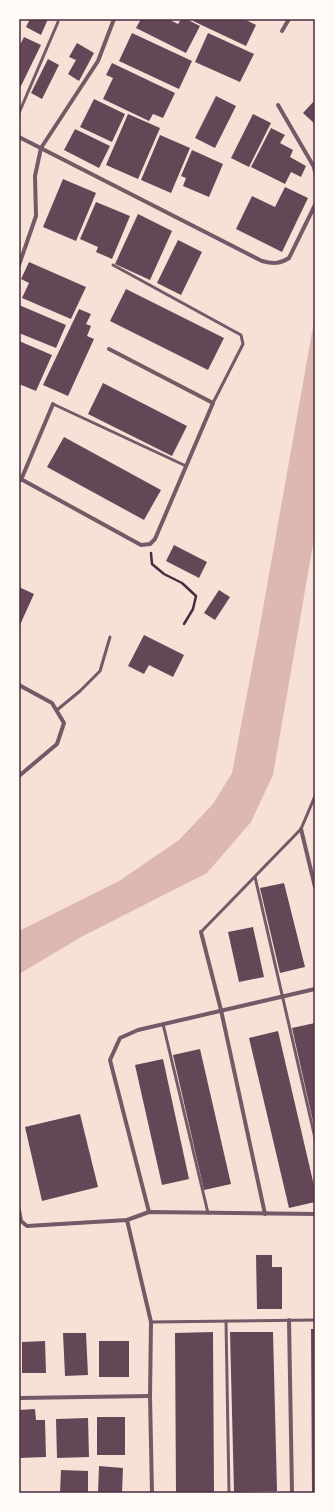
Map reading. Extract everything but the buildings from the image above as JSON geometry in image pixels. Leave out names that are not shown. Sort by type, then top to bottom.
[{"type":"street","points":[[19,265],[36,216],[35,176],[41,148],[98,61],[114,19]]},
{"type":"street","points":[[282,31],[289,19]]},
{"type":"street","points":[[278,105],[314,167],[315,172]]},
{"type":"street","points":[[19,137],[262,261],[273,264],[282,262],[289,258],[315,205]]},
{"type":"street","points":[[53,404],[20,479],[141,545],[150,544],[155,539],[213,403],[109,349]]},
{"type":"street","points":[[19,686],[52,703],[64,723],[57,744],[20,774]]},
{"type":"street","points":[[301,829],[315,888]]},
{"type":"street","points":[[200,932],[221,1010],[265,1214]]},
{"type":"street","points":[[149,1212],[110,1060],[120,1038],[138,1030],[315,989]]},
{"type":"street","points":[[19,1210],[21,1221],[27,1226],[126,1220],[149,1212],[315,1214]]},
{"type":"street","points":[[126,1220],[151,1322],[150,1396],[152,1493]]},
{"type":"street","points":[[289,1320],[292,1493]]},
{"type":"street","points":[[19,1398],[150,1396]]},
{"type":"lane","points":[[19,113],[58,22]]},
{"type":"lane","points":[[113,265],[241,335],[243,344],[213,403]]},
{"type":"lane","points":[[53,404],[186,466]]},
{"type":"lane","points":[[57,710],[80,691],[100,671],[110,637]]},
{"type":"lane","points":[[200,932],[301,829],[315,796]]},
{"type":"lane","points":[[255,876],[315,1138]]},
{"type":"lane","points":[[163,1024],[208,1213]]},
{"type":"lane","points":[[151,1322],[315,1320]]},
{"type":"lane","points":[[226,1321],[229,1493]]},
{"type":"path","points":[[150,544],[152,564],[164,574],[182,583],[196,596],[193,609],[184,624]]},
{"type":"shaded area","points":[[315,315],[315,533],[273,775],[251,822],[207,873],[83,936],[19,974],[19,931],[119,881],[179,840],[213,804],[232,773],[259,631]]}]
